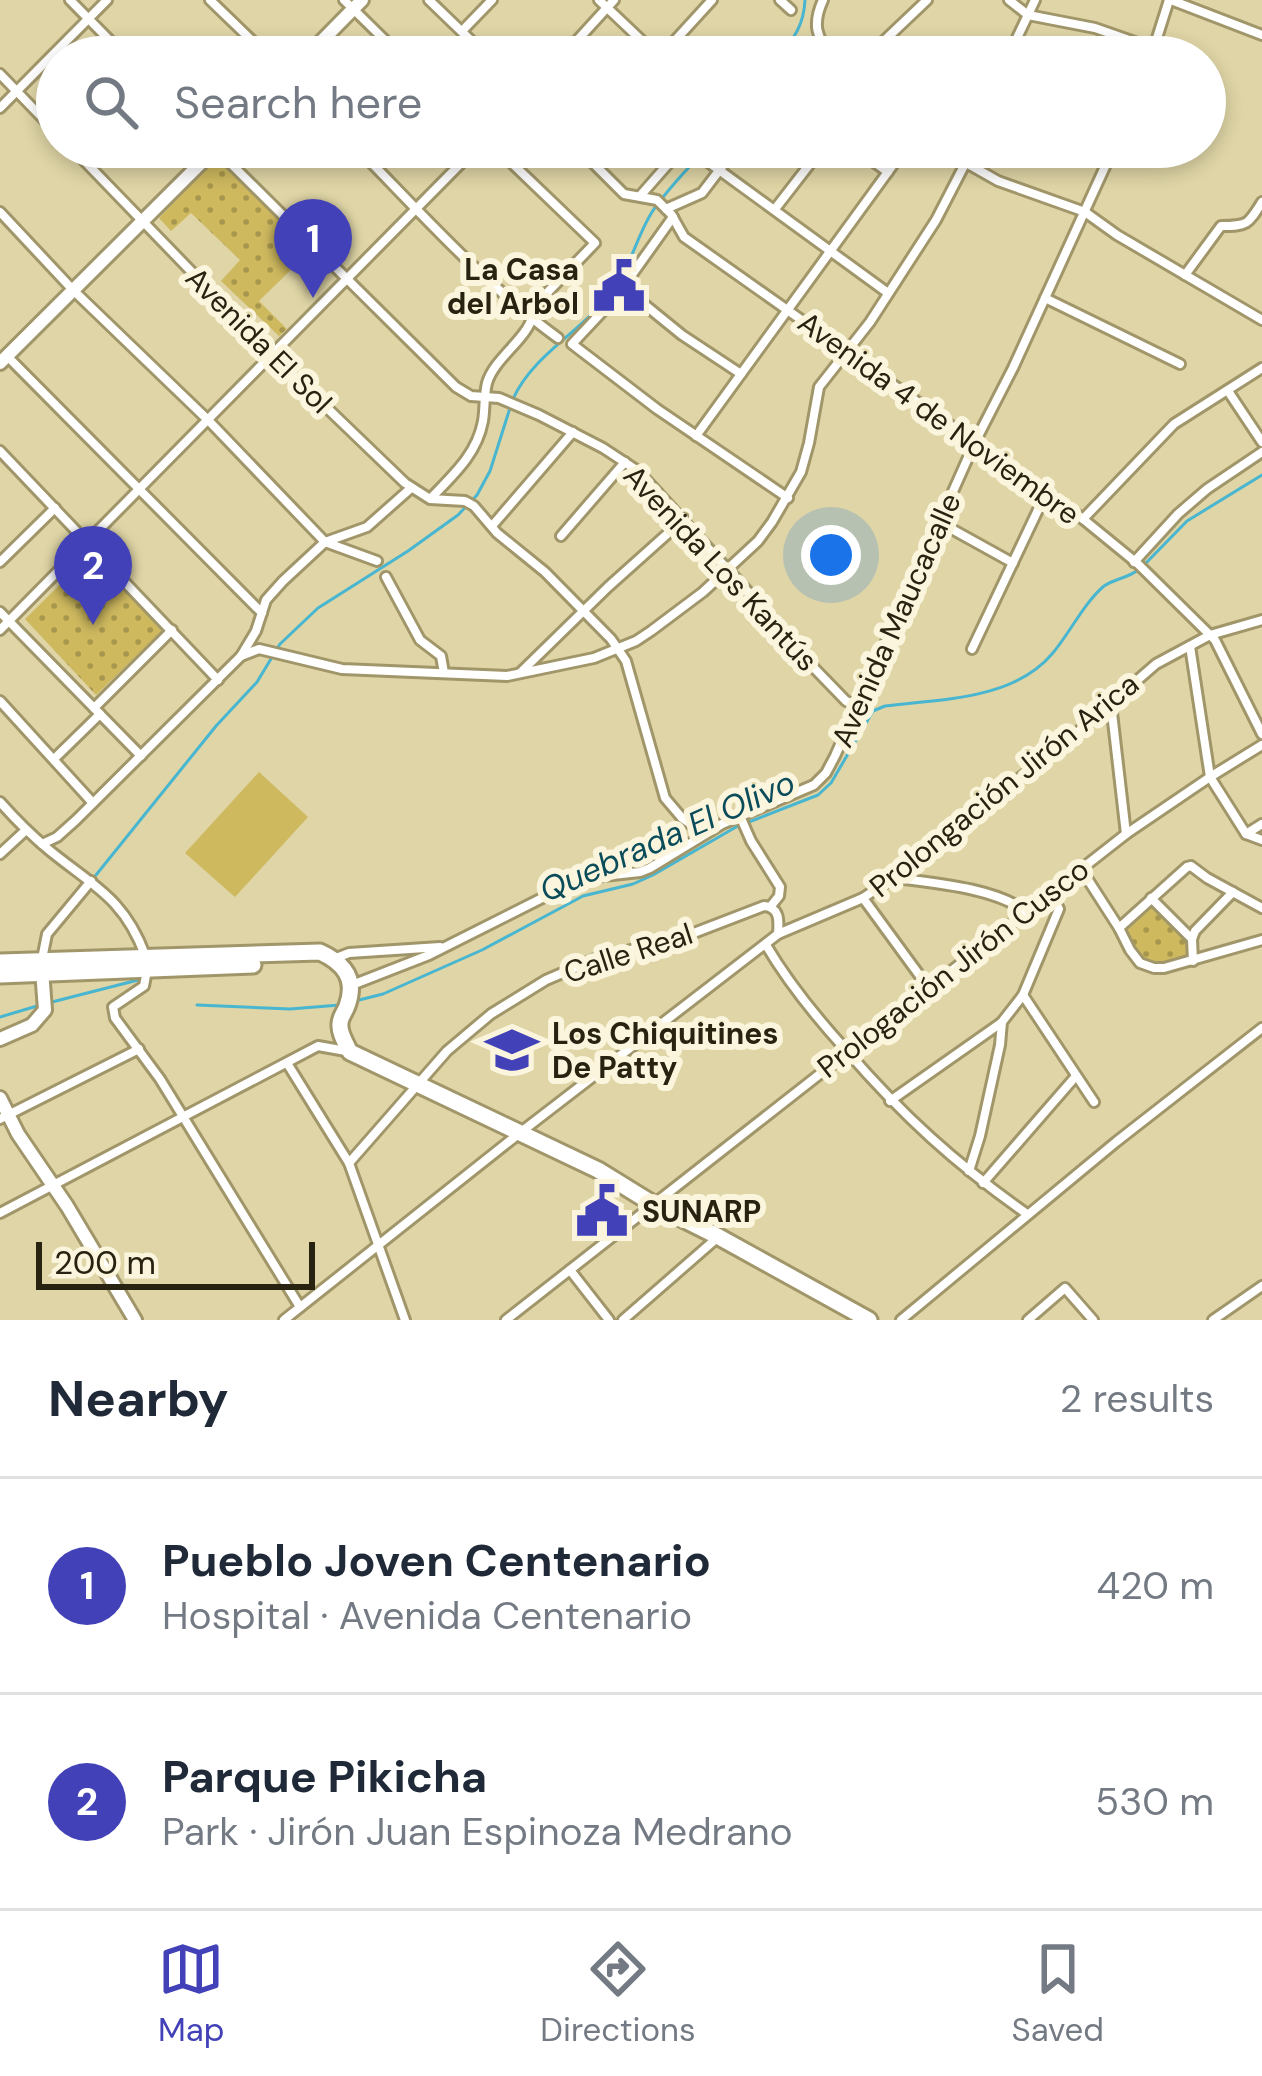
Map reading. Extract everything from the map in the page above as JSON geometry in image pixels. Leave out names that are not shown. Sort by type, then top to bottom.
[{"type":"highway","points":[[0,975],[42,968],[320,952],[334,958],[348,974],[351,990],[342,1018],[342,1038],[350,1052],[598,1169],[653,1204],[869,1320]]},
{"type":"highway","points":[[0,962],[42,968]]},
{"type":"street","points":[[70,0],[105,36]]},
{"type":"street","points":[[71,36],[107,0]]},
{"type":"street","points":[[210,0],[247,36]]},
{"type":"street","points":[[429,0],[467,36]]},
{"type":"street","points":[[462,31],[492,0]]},
{"type":"street","points":[[679,36],[712,0]]},
{"type":"street","points":[[780,0],[790,10]]},
{"type":"street","points":[[818,36],[815,27],[823,0]]},
{"type":"street","points":[[889,36],[927,0]]},
{"type":"street","points":[[1009,0],[1028,15],[1114,36]]},
{"type":"street","points":[[1018,36],[1035,0]]},
{"type":"street","points":[[1158,36],[1170,0],[1262,35]]},
{"type":"street","points":[[579,36],[607,2],[639,36]]},
{"type":"street","points":[[324,36],[353,3],[383,36]]},
{"type":"street","points":[[0,108],[36,72]]},
{"type":"street","points":[[0,74],[36,111]]},
{"type":"street","name":"Avenida El Sol","points":[[91,168],[272,355],[410,488],[430,499],[469,504],[492,526]]},
{"type":"street","points":[[196,168],[2,359],[263,614]]},
{"type":"street","points":[[236,168],[456,387],[485,398]]},
{"type":"street","points":[[377,168],[532,319],[558,338]]},
{"type":"street","points":[[0,630],[457,168]]},
{"type":"street","points":[[430,499],[470,454],[480,433],[489,377],[524,334],[543,297],[595,244],[516,168]]},
{"type":"street","points":[[599,168],[624,194],[665,208]]},
{"type":"street","points":[[639,197],[665,168]]},
{"type":"street","points":[[716,168],[888,293]]},
{"type":"street","points":[[722,168],[702,193],[665,208],[623,287],[572,344],[788,498]]},
{"type":"street","points":[[775,209],[807,168]]},
{"type":"street","points":[[883,168],[888,172]]},
{"type":"street","points":[[696,436],[891,168]]},
{"type":"street","points":[[241,656],[259,650],[342,669],[519,674],[619,649],[676,614],[764,533],[788,498],[806,458],[819,387],[848,352],[936,220],[963,168]]},
{"type":"street","points":[[985,168],[998,181],[1085,212],[1262,320]]},
{"type":"street","name":"Avenida Maucacalle","points":[[351,990],[572,883],[640,872],[705,834],[742,822],[821,778],[1105,168]]},
{"type":"street","points":[[1185,275],[1221,226],[1247,223],[1262,202]]},
{"type":"street","name":"Avenida 4 de Noviembre","points":[[665,208],[684,238],[1046,493],[1136,563],[1210,635],[1262,734]]},
{"type":"street","points":[[0,212],[325,542],[377,561]]},
{"type":"street","points":[[623,287],[682,335],[741,374]]},
{"type":"street","points":[[1046,298],[1180,364]]},
{"type":"street","points":[[1082,520],[1174,424],[1262,368]]},
{"type":"street","points":[[1228,391],[1262,442]]},
{"type":"street","name":"Avenida Los Kantús","points":[[485,398],[510,403],[573,432],[638,471],[840,695],[857,706]]},
{"type":"street","points":[[573,432],[492,526],[545,572],[619,649],[637,693],[665,798],[705,834]]},
{"type":"street","points":[[0,451],[219,680]]},
{"type":"street","points":[[1136,563],[1178,514],[1262,452]]},
{"type":"street","points":[[0,468],[9,460]]},
{"type":"street","points":[[561,536],[625,462]]},
{"type":"street","points":[[41,844],[57,837],[219,680],[241,656],[266,599],[325,542],[367,527],[410,488]]},
{"type":"street","points":[[972,649],[1046,493]]},
{"type":"street","points":[[0,562],[55,508]]},
{"type":"street","points":[[519,674],[684,519]]},
{"type":"street","points":[[939,522],[1013,563]]},
{"type":"street","points":[[386,577],[420,640],[442,656],[445,674]]},
{"type":"street","points":[[0,612],[141,756]]},
{"type":"street","name":"Prolongación Jirón Arica","points":[[284,1320],[778,934],[863,898],[894,878],[1156,664],[1210,635],[1262,620]]},
{"type":"street","points":[[54,759],[172,630]]},
{"type":"street","points":[[1190,646],[1210,776],[1246,834],[1262,840]]},
{"type":"street","points":[[0,701],[92,802]]},
{"type":"street","points":[[1112,702],[1126,834]]},
{"type":"street","name":"Prologación Jirón Cusco","points":[[506,1320],[1081,868],[1262,745]]},
{"type":"street","points":[[0,802],[41,844],[125,914],[146,964],[144,986],[113,1007],[115,1018],[140,1049],[300,1307]]},
{"type":"street","points":[[742,822],[780,887],[771,906],[779,917],[778,934]]},
{"type":"street","points":[[1246,834],[1262,824]]},
{"type":"street","points":[[0,854],[26,830]]},
{"type":"street","points":[[1119,928],[1191,866],[1262,908]]},
{"type":"street","points":[[1081,868],[1140,963],[1154,968],[1193,961],[1262,940]]},
{"type":"street","points":[[894,878],[988,894],[1026,911]]},
{"type":"street","points":[[0,1039],[32,1025],[44,1004],[47,934],[91,881]]},
{"type":"street","points":[[890,1101],[1002,1022],[1023,995],[1059,909],[1050,892]]},
{"type":"street","points":[[1193,961],[1192,939],[1199,925],[1233,892]]},
{"type":"street","points":[[863,898],[928,987]]},
{"type":"street","points":[[1151,898],[1192,939]]},
{"type":"street","name":"Calle Real","points":[[350,1162],[447,1051],[491,1014],[546,980],[595,959],[686,936],[771,906]]},
{"type":"street","points":[[766,945],[785,977],[890,1101],[969,1172],[1027,1214]]},
{"type":"street","points":[[334,958],[442,946]]},
{"type":"street","points":[[1023,995],[1094,1102]]},
{"type":"street","points":[[0,1214],[318,1046],[342,1018]]},
{"type":"street","points":[[969,1172],[1002,1022]]},
{"type":"street","points":[[901,1320],[1262,1028]]},
{"type":"street","points":[[318,1046],[350,1052]]},
{"type":"street","points":[[4,1117],[140,1049]]},
{"type":"street","points":[[287,1063],[350,1162],[405,1320]]},
{"type":"street","points":[[983,1183],[1076,1076]]},
{"type":"street","points":[[0,1098],[4,1117],[67,1206],[135,1320]]},
{"type":"street","points":[[623,1320],[719,1237]]},
{"type":"street","points":[[570,1270],[609,1320]]},
{"type":"street","points":[[1213,1320],[1262,1286]]},
{"type":"street","points":[[1028,1320],[1065,1288],[1093,1320]]},
{"type":"shaded area","points":[[207,168],[229,168],[312,249],[259,301],[287,329],[279,336],[221,281],[240,260],[191,213],[171,231],[159,218]]},
{"type":"shaded area","points":[[95,550],[162,631],[96,695],[25,619]]},
{"type":"shaded area","points":[[259,772],[308,817],[235,897],[185,853]]},
{"type":"shaded area","points":[[1149,906],[1155,906],[1186,937],[1189,952],[1185,959],[1145,962],[1133,951],[1125,929]]},
{"type":"waterway","points":[[794,36],[805,0]]},
{"type":"waterway","points":[[513,399],[544,357],[609,296],[652,212],[688,168]]},
{"type":"waterway","points":[[96,875],[257,682],[280,644],[318,608],[408,551],[477,495],[490,471],[510,408]]},
{"type":"waterway","name":"Quebrada El Olivo","points":[[1145,564],[1187,521],[1262,475]]},
{"type":"waterway","name":"Quebrada El Olivo","points":[[355,1001],[383,994],[482,950],[583,896],[633,884],[736,827],[818,795],[831,783],[873,711],[974,695],[1017,681],[1052,654],[1104,586],[1138,570]]},
{"type":"waterway","name":"Quebrada El Olivo","points":[[52,1002],[138,980]]},
{"type":"waterway","name":"Quebrada El Olivo","points":[[197,1005],[290,1009],[340,1005]]},
{"type":"waterway","name":"Quebrada El Olivo","points":[[0,1017],[37,1006]]},
{"type":"place","name":"La Casa del Arbol","points":[[619,286]]},
{"type":"place","name":"Pueblo Joven Centenario","points":[[313,298]]},
{"type":"place","name":"Parque Pikicha","points":[[93,625]]},
{"type":"place","name":"Los Chiquitines De Patty","points":[[512,1050]]},
{"type":"place","name":"SUNARP","points":[[602,1211]]}]
